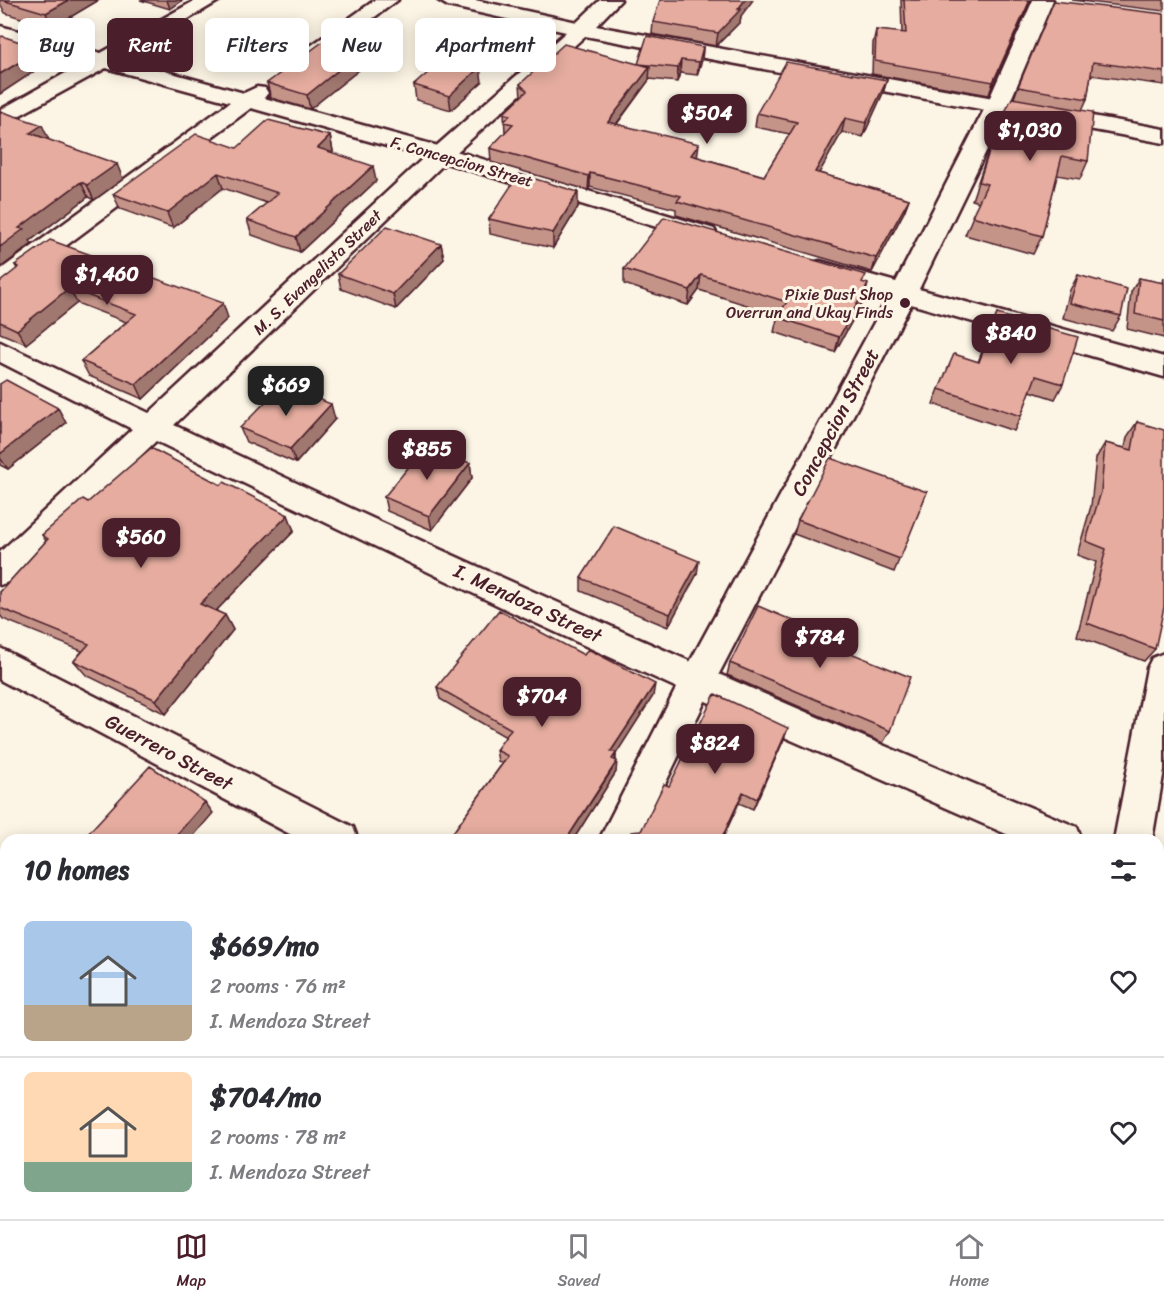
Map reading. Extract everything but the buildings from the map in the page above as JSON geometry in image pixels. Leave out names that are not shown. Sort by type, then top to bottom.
[{"type":"street","points":[[0,119],[210,0]]},
{"type":"street","points":[[309,57],[388,0]]},
{"type":"street","points":[[448,0],[581,29],[1164,136]]},
{"type":"street","name":"M. S. Evangelista Street","points":[[0,572],[441,154],[611,0]]},
{"type":"street","points":[[1019,0],[1042,2],[1064,8]]},
{"type":"street","name":"Concepcion Street","points":[[621,834],[697,682],[903,294],[998,104],[1042,2]]},
{"type":"street","name":"F. Concepcion Street","points":[[0,32],[103,59],[246,102],[441,154],[723,239]]},
{"type":"street","points":[[0,282],[274,81]]},
{"type":"street","points":[[802,263],[903,294],[1164,367]]},
{"type":"street","name":"I. Mendoza Street","points":[[0,351],[153,429],[697,682],[1049,834]]},
{"type":"street","name":"Guerrero Street","points":[[0,663],[328,834]]},
{"type":"street","points":[[1134,834],[1163,674]]},
{"type":"place","name":"Pixie Dust Shop Overrun and Ukay Finds","points":[[905,303]]}]
